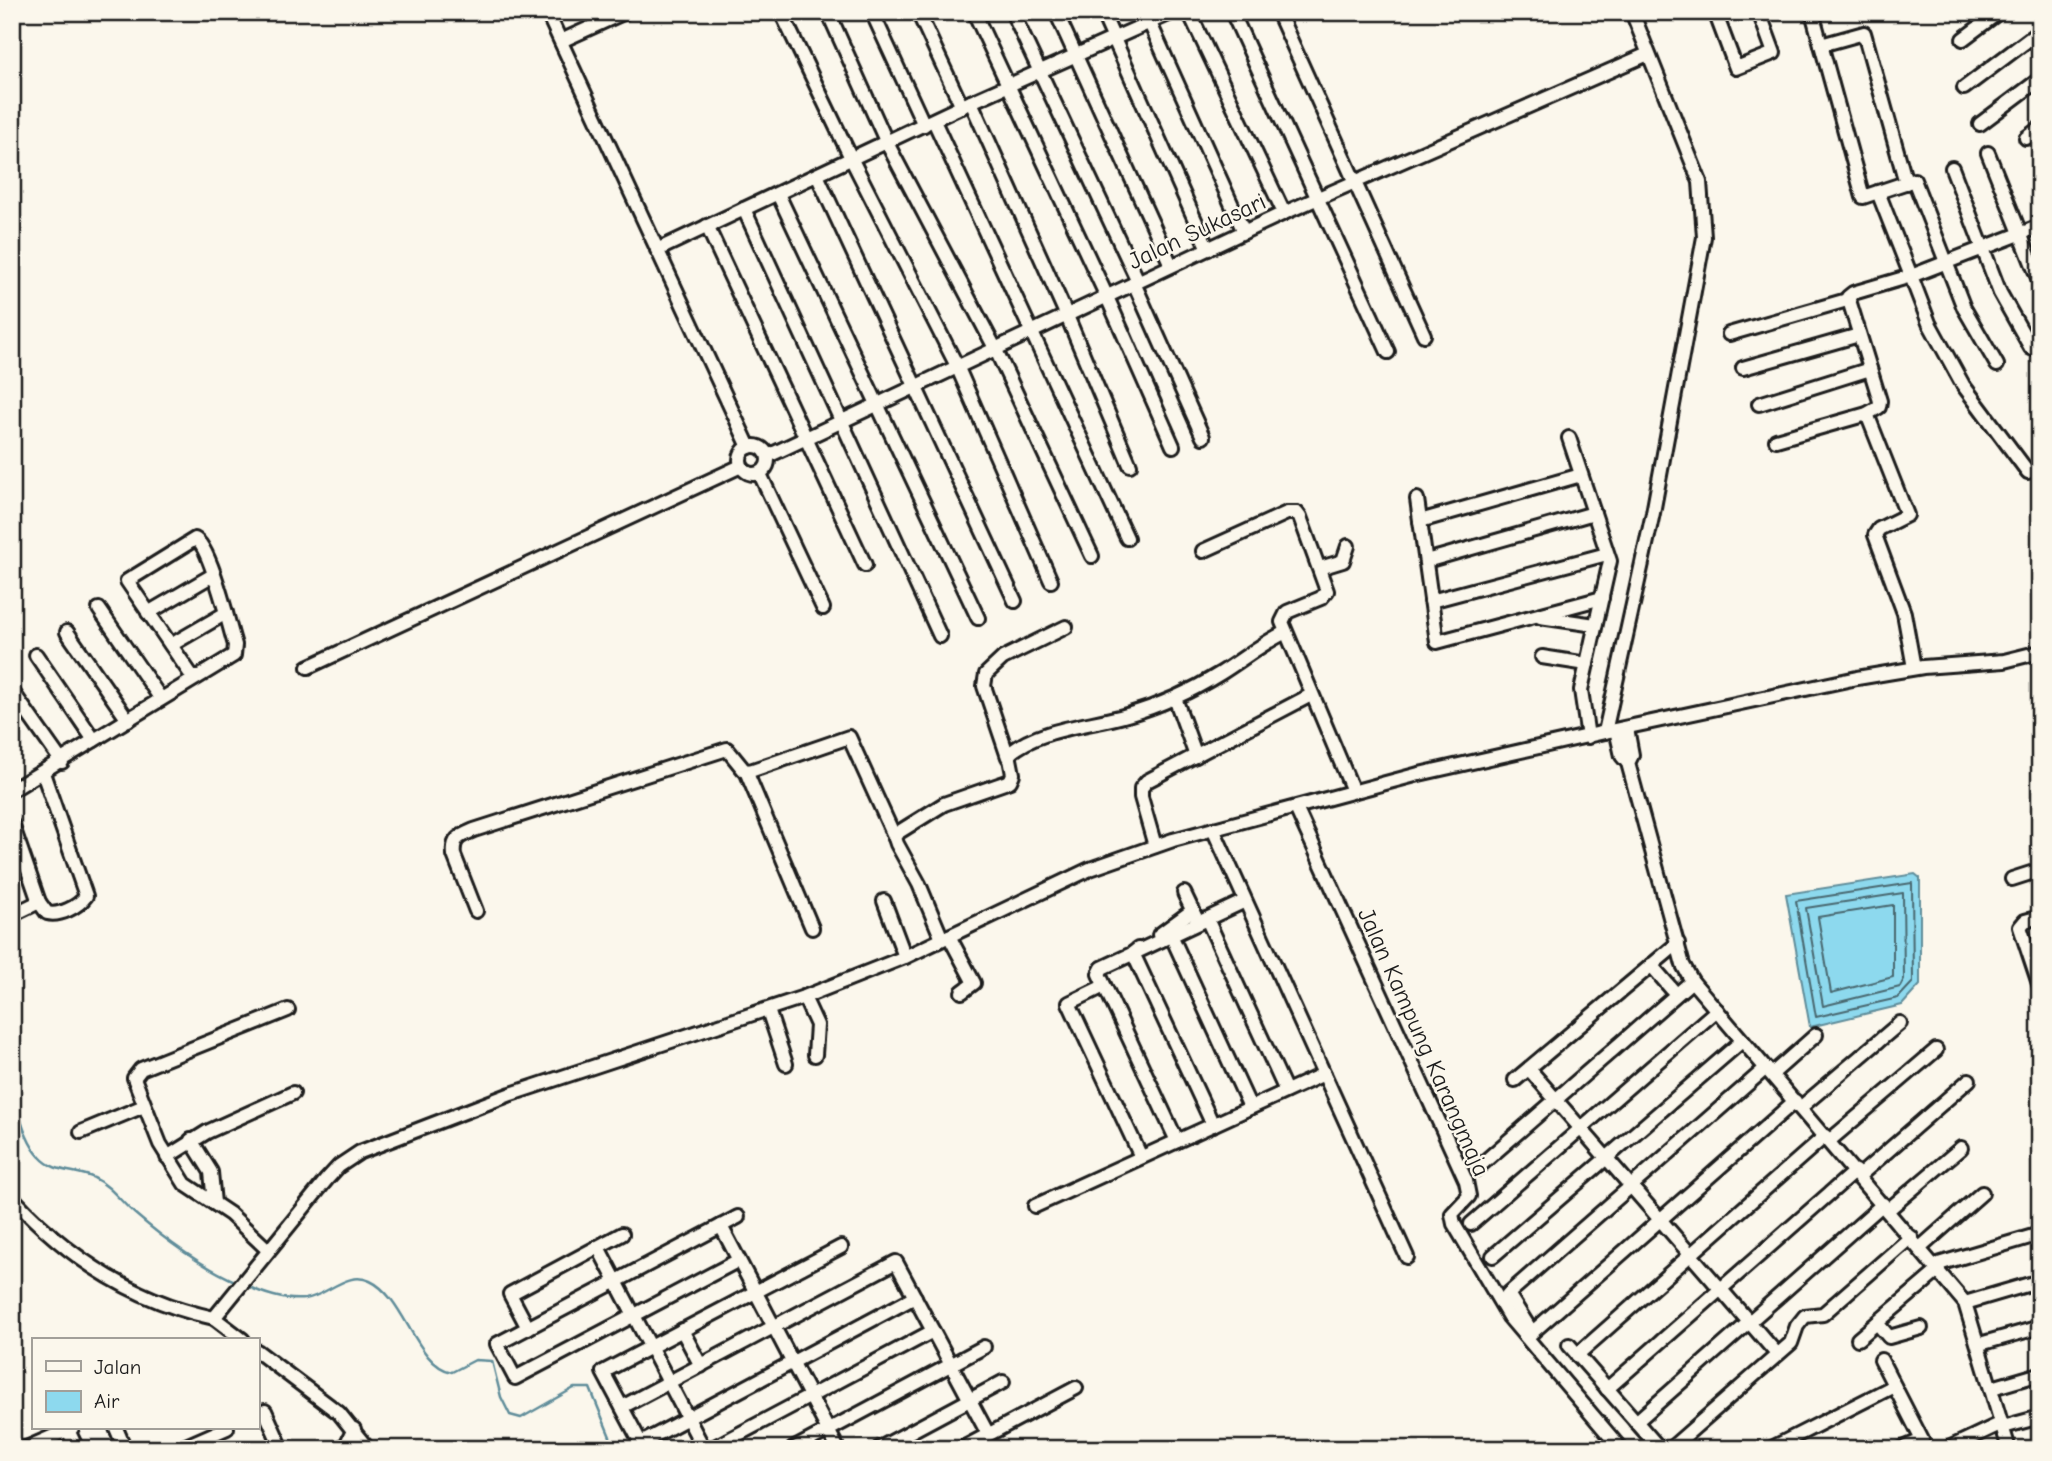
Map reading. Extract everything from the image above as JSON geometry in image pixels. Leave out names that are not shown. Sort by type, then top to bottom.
[{"type":"street","points":[[547,12],[749,447]]},
{"type":"street","points":[[561,41],[625,12]]},
{"type":"street","points":[[781,12],[852,160],[957,366],[1051,580]]},
{"type":"street","points":[[828,12],[887,143],[995,348],[1092,556]]},
{"type":"street","points":[[872,12],[929,123],[1127,538]]},
{"type":"street","points":[[918,12],[967,105],[1068,316],[1129,465]]},
{"type":"street","points":[[974,12],[1107,297],[1173,446]]},
{"type":"street","points":[[1012,12],[1136,282],[1203,437]]},
{"type":"street","points":[[1055,12],[1171,265]]},
{"type":"street","points":[[1102,12],[1208,249]]},
{"type":"street","points":[[657,250],[967,105],[1115,40],[1148,18],[1173,12]]},
{"type":"street","points":[[1189,12],[1284,213]]},
{"type":"street","points":[[1232,12],[1388,352]]},
{"type":"street","points":[[1278,12],[1424,335]]},
{"type":"street","points":[[1632,12],[1700,182],[1704,237],[1616,730],[1622,756],[1628,763],[1678,943],[1692,981],[1965,1303],[1980,1344],[2009,1449]]},
{"type":"street","points":[[1715,12],[1736,68],[1774,53],[1759,12]]},
{"type":"street","points":[[1812,12],[1863,197],[1914,180],[1964,308],[1997,365]]},
{"type":"street","points":[[1963,39],[1999,12]]},
{"type":"street","points":[[2036,12],[2040,17]]},
{"type":"street","points":[[1148,18],[1244,232]]},
{"type":"street","points":[[1964,88],[2040,31]]},
{"type":"street","points":[[1821,45],[1864,33],[1906,183]]},
{"type":"street","name":"Jalan Sukasari","points":[[768,456],[1284,213],[1648,54]]},
{"type":"street","points":[[1980,124],[2040,79]]},
{"type":"street","points":[[2026,138],[2040,128]]},
{"type":"street","points":[[1988,153],[2040,283]]},
{"type":"street","points":[[1952,168],[2000,293],[2031,348]]},
{"type":"street","points":[[817,175],[1015,601]]},
{"type":"street","points":[[1878,192],[1929,323],[1962,385],[2028,472]]},
{"type":"street","points":[[778,194],[978,618]]},
{"type":"street","points":[[744,209],[940,636]]},
{"type":"street","points":[[707,226],[865,565]]},
{"type":"street","points":[[1729,334],[1847,300],[1853,293],[1911,276],[2040,226]]},
{"type":"street","points":[[1776,440],[1867,414],[1879,407],[1880,401],[1847,300]]},
{"type":"street","points":[[1743,368],[1859,335]]},
{"type":"street","points":[[1759,404],[1870,369]]},
{"type":"street","points":[[1867,414],[1906,516],[1879,529],[1875,535],[1904,613],[1914,668]]},
{"type":"street","points":[[1569,438],[1610,561],[1581,690],[1588,737]]},
{"type":"street","points":[[740,466],[751,475],[760,474],[768,464],[768,456],[762,449],[749,447]]},
{"type":"street","points":[[740,466],[740,457],[749,447]]},
{"type":"street","points":[[307,667],[740,466]]},
{"type":"street","points":[[760,474],[823,608]]},
{"type":"street","points":[[1420,521],[1581,475]]},
{"type":"street","points":[[1417,499],[1437,642],[1602,598]]},
{"type":"street","points":[[1203,551],[1287,513],[1297,513],[1320,568],[1326,593],[1284,614],[1284,633],[1338,749],[1353,791]]},
{"type":"street","points":[[1426,561],[1594,513]]},
{"type":"street","points":[[12,790],[62,762],[94,740],[128,720],[161,699],[194,679],[235,653],[214,576],[201,542],[195,539],[127,580],[194,679]]},
{"type":"street","points":[[1320,568],[1343,561],[1348,546]]},
{"type":"street","points":[[1431,601],[1607,554]]},
{"type":"street","points":[[148,613],[214,576]]},
{"type":"street","points":[[99,609],[161,699]]},
{"type":"street","points":[[171,645],[226,613]]},
{"type":"street","points":[[1533,616],[1595,625]]},
{"type":"street","points":[[895,838],[905,827],[944,804],[1010,781],[1013,774],[984,686],[986,674],[1003,658],[1066,628]]},
{"type":"street","points":[[67,632],[128,720]]},
{"type":"street","points":[[1008,757],[1014,750],[1038,738],[1128,715],[1175,698],[1218,675],[1259,646],[1284,633]]},
{"type":"street","points":[[214,1318],[267,1249],[339,1166],[360,1152],[512,1094],[804,997],[905,957],[1090,869],[1155,846],[1353,791],[1616,730],[1914,668],[2004,661],[2040,652]]},
{"type":"street","points":[[36,655],[94,740]]},
{"type":"street","points":[[1542,657],[1587,664]]},
{"type":"street","points":[[12,691],[62,762]]},
{"type":"street","points":[[1155,846],[1141,788],[1153,777],[1311,695]]},
{"type":"street","points":[[1175,698],[1196,756]]},
{"type":"street","points":[[747,771],[849,737],[895,838],[945,937],[974,984],[962,992]]},
{"type":"street","points":[[476,911],[454,855],[453,842],[460,836],[727,749],[747,771],[812,928]]},
{"type":"street","points":[[12,824],[39,902],[47,913],[54,915],[81,903],[86,897],[43,773]]},
{"type":"street","name":"Jalan Kampung Karangmaja","points":[[1296,808],[1466,1181],[1469,1196],[1452,1214],[1452,1220],[1509,1317],[1530,1335],[1621,1449]]},
{"type":"street","points":[[1213,829],[1407,1257]]},
{"type":"street","points":[[2011,879],[2040,870]]},
{"type":"street","points":[[1184,893],[1199,917],[1286,1091]]},
{"type":"street","points":[[884,901],[905,957]]},
{"type":"street","points":[[1133,953],[1199,917],[1245,901]]},
{"type":"street","points":[[12,915],[39,902]]},
{"type":"street","points":[[1177,1141],[1098,974],[1102,968],[1171,935],[1199,917]]},
{"type":"street","points":[[2040,917],[2025,921],[2020,927],[2040,987]]},
{"type":"street","points":[[1171,935],[1250,1107]]},
{"type":"street","points":[[1515,1080],[1678,943]]},
{"type":"street","points":[[1133,953],[1213,1125]]},
{"type":"street","points":[[1651,965],[1676,994]]},
{"type":"street","points":[[1476,1169],[1692,981]]},
{"type":"street","points":[[1104,986],[1069,1003],[1141,1157]]},
{"type":"street","points":[[804,997],[817,1026],[815,1055]]},
{"type":"street","points":[[267,1249],[214,1203],[190,1189],[167,1157],[134,1085],[136,1073],[141,1069],[288,1010]]},
{"type":"street","points":[[768,1010],[786,1064]]},
{"type":"street","points":[[1471,1224],[1717,1010]]},
{"type":"street","points":[[1816,1035],[1631,1186],[1508,1294],[1530,1335],[1660,1220],[1900,1023]]},
{"type":"street","points":[[1493,1256],[1742,1041]]},
{"type":"street","points":[[1660,1449],[1573,1350],[1936,1051]]},
{"type":"street","points":[[1529,1069],[1777,1354]]},
{"type":"street","points":[[1035,1206],[1324,1074]]},
{"type":"street","points":[[1607,1389],[1720,1288],[1969,1080]]},
{"type":"street","points":[[167,1157],[191,1140],[293,1093]]},
{"type":"street","points":[[81,1132],[144,1106]]},
{"type":"street","points":[[191,1140],[211,1172],[214,1203]]},
{"type":"street","points":[[1636,1422],[1749,1320],[1961,1148]]},
{"type":"street","points":[[1920,1248],[1982,1193]]},
{"type":"street","points":[[12,1197],[65,1247],[116,1282],[158,1303],[214,1318],[240,1338]]},
{"type":"street","points":[[738,1217],[497,1345],[515,1378],[739,1260]]},
{"type":"street","points":[[721,1226],[838,1449]]},
{"type":"street","points":[[528,1328],[510,1294],[622,1234]]},
{"type":"street","points":[[1858,1339],[1937,1268],[2040,1234]]},
{"type":"street","points":[[1670,1449],[1791,1343],[1797,1326],[1805,1316],[1823,1314],[1911,1237]]},
{"type":"street","points":[[598,1247],[704,1449]]},
{"type":"street","points":[[841,1247],[603,1372],[642,1446],[688,1418],[915,1297]]},
{"type":"street","points":[[622,1407],[897,1262],[988,1434]]},
{"type":"street","points":[[1965,1303],[2040,1281]]},
{"type":"street","points":[[1877,1323],[1889,1337],[1921,1328]]},
{"type":"street","points":[[1980,1344],[2040,1326]]},
{"type":"street","points":[[682,1330],[701,1366]]},
{"type":"street","points":[[711,1449],[933,1331]]},
{"type":"street","points":[[793,1449],[984,1347]]},
{"type":"street","points":[[259,1353],[339,1413],[368,1449]]},
{"type":"street","points":[[1881,1360],[1922,1440],[1901,1449]]},
{"type":"street","points":[[1992,1388],[2040,1374]]},
{"type":"street","points":[[878,1449],[1003,1382]]},
{"type":"street","points":[[1770,1449],[1894,1386]]},
{"type":"street","points":[[961,1449],[1076,1388]]},
{"type":"street","points":[[259,1414],[265,1411],[280,1448]]},
{"type":"street","points":[[1947,1449],[2003,1425],[2040,1417]]},
{"type":"street","points":[[344,1449],[354,1429]]},
{"type":"street","points":[[25,1449],[68,1430]]},
{"type":"street","points":[[70,1430],[77,1449]]},
{"type":"street","points":[[117,1430],[125,1449]]},
{"type":"street","points":[[179,1449],[222,1430]]},
{"type":"water","points":[[1915,874],[1920,878],[1920,985],[1902,1005],[1810,1027],[1786,894]]},
{"type":"waterway","points":[[12,1093],[30,1143],[40,1157],[59,1169],[87,1175],[100,1181],[170,1242],[196,1260],[237,1282]]},
{"type":"waterway","points":[[247,1286],[275,1296],[305,1299],[345,1281],[362,1278],[370,1281],[393,1301],[419,1345],[440,1367],[452,1372],[475,1360],[492,1361],[501,1397],[510,1415],[521,1418],[574,1388],[590,1388],[615,1449]]}]
